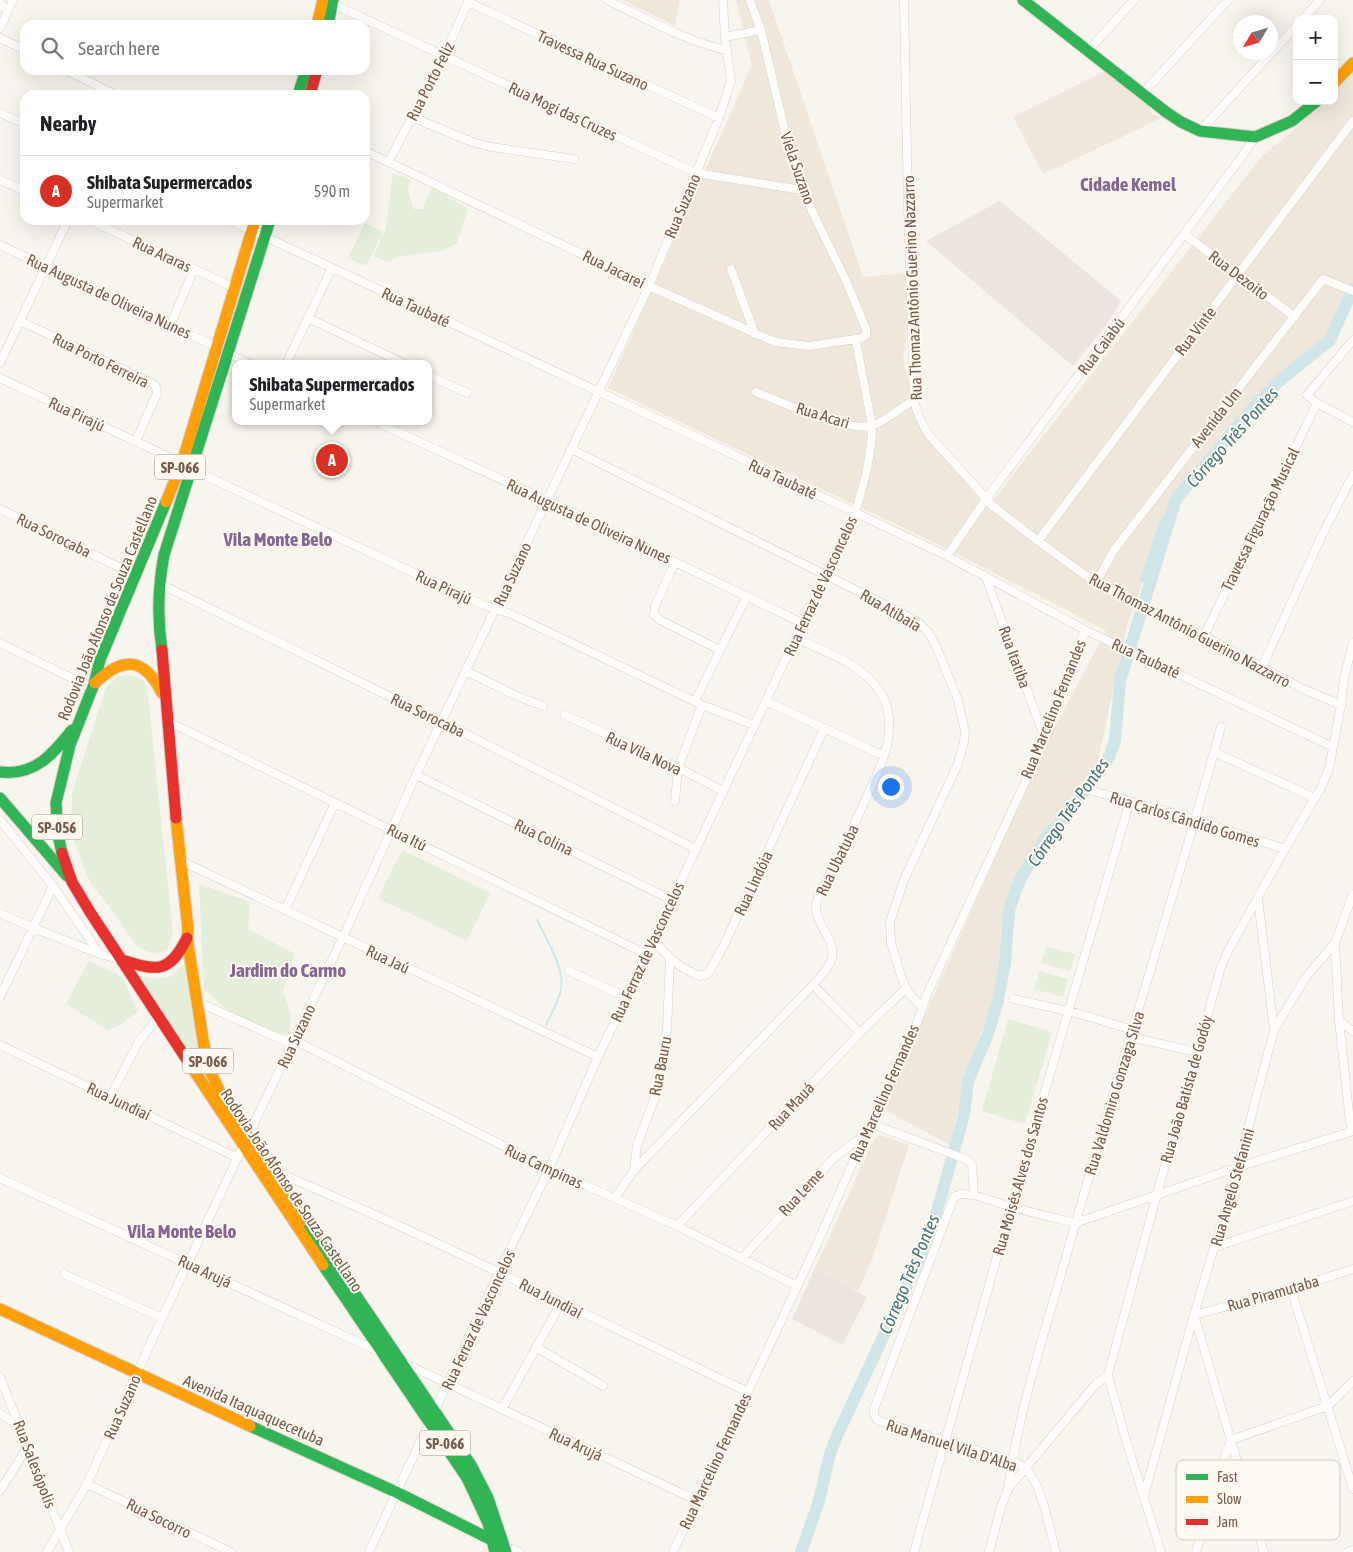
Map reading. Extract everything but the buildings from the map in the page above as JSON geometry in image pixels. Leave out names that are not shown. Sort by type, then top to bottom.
[{"type":"main road","points":[[1023,0],[1180,122],[1200,131],[1255,137],[1292,121],[1311,105]]},
{"type":"main road","points":[[320,20],[330,1]]},
{"type":"main road","points":[[328,20],[330,1]]},
{"type":"main road","points":[[1338,79],[1353,63]]},
{"type":"main road","points":[[300,90],[304,75]]},
{"type":"main road","points":[[311,90],[316,75]]},
{"type":"main road","name":"Rodovia João Afonso de Souza Castellano","points":[[268,225],[222,350],[186,466],[161,564],[158,583],[158,627],[162,653],[179,860],[188,929],[187,938],[204,1046],[211,1073],[219,1090],[246,1141],[270,1170],[402,1363],[433,1416]]},
{"type":"main road","name":"Rodovia João Afonso de Souza Castellano","points":[[222,350],[235,288],[254,226]]},
{"type":"main road","name":"Rodovia João Afonso de Souza Castellano","points":[[186,466],[135,575],[100,660],[93,686],[78,722],[56,803],[58,835],[72,882],[158,1017],[246,1141],[382,1353],[433,1416],[481,1484],[495,1515],[500,1548]]},
{"type":"main road","points":[[93,686],[108,670],[124,663],[134,664],[150,673],[160,687],[165,700]]},
{"type":"main road","name":"SP-056","points":[[0,772],[16,773],[34,768],[49,758],[78,722]]},
{"type":"main road","name":"SP-056","points":[[0,798],[72,882]]},
{"type":"main road","points":[[122,960],[146,968],[158,969],[168,965],[176,957],[187,938]]},
{"type":"main road","name":"Avenida Itaquaquecetuba","points":[[0,1310],[396,1492],[500,1548]]},
{"type":"street","points":[[0,28],[13,0]]},
{"type":"street","points":[[607,0],[694,40],[726,50]]},
{"type":"street","name":"Rua Suzano","points":[[47,1552],[87,1484],[162,1318],[343,937],[416,775],[649,286],[719,118],[731,81],[724,38],[723,0]]},
{"type":"street","name":"Viela Suzano","points":[[750,0],[761,30],[789,149],[802,190],[847,283],[866,329],[865,337],[856,340]]},
{"type":"street","name":"Rua Thomaz Antônio Guerino Nazzarro","points":[[904,0],[914,400],[921,424],[986,499],[1038,541],[1096,583],[1138,606],[1204,636],[1301,688],[1341,704]]},
{"type":"street","points":[[1088,50],[1134,0]]},
{"type":"street","points":[[1143,93],[1228,0]]},
{"type":"street","points":[[1307,15],[1320,0]]},
{"type":"street","name":"Rua Mogi das Cruzes","points":[[330,1],[369,20]]},
{"type":"street","name":"Rua Porto Feliz","points":[[389,161],[444,56],[468,1]]},
{"type":"street","name":"Travessa Rua Suzano","points":[[468,1],[719,118]]},
{"type":"street","points":[[0,3],[8,11]]},
{"type":"street","name":"Rua Mogi das Cruzes","points":[[370,20],[696,173],[802,190]]},
{"type":"street","points":[[1200,131],[1293,29]]},
{"type":"street","points":[[724,38],[761,30]]},
{"type":"street","points":[[0,38],[20,48]]},
{"type":"street","points":[[76,75],[106,90]]},
{"type":"street","points":[[0,113],[20,122]]},
{"type":"street","points":[[412,117],[472,142],[491,147],[574,159]]},
{"type":"street","name":"Rua Vinte","points":[[1038,541],[1353,121]]},
{"type":"street","name":"Rua Caiabú","points":[[947,556],[986,499],[1244,155],[1255,137]]},
{"type":"street","name":"Rua Jacareí","points":[[370,153],[649,286],[775,342],[809,346],[856,340]]},
{"type":"street","points":[[0,180],[20,189]]},
{"type":"street","points":[[0,363],[66,225]]},
{"type":"street","name":"Rua Araras","points":[[100,225],[235,288]]},
{"type":"street","name":"Rua Taubaté","points":[[254,226],[265,236],[947,556],[1085,630],[1333,747]]},
{"type":"street","name":"Rua Dezoito","points":[[1184,234],[1295,317]]},
{"type":"street","name":"Rua Augusta de Oliveira Nunes","points":[[0,245],[242,360]]},
{"type":"street","points":[[288,360],[332,268]]},
{"type":"street","points":[[170,326],[194,269]]},
{"type":"street","points":[[731,269],[755,334]]},
{"type":"street","name":"Avenida Um","points":[[1096,583],[1114,550],[1323,279],[1353,291]]},
{"type":"street","points":[[308,318],[397,360]]},
{"type":"street","name":"Rua Porto Ferreira","points":[[20,321],[152,383],[156,387],[157,392],[136,441]]},
{"type":"street","name":"Rua Ferraz de Vasconcelos","points":[[369,1552],[549,1169],[626,997],[648,955],[672,900],[855,512],[868,462],[872,437],[872,426],[856,340]]},
{"type":"street","points":[[1353,340],[1307,395],[1317,403],[1353,422]]},
{"type":"street","points":[[432,377],[467,394]]},
{"type":"street","name":"Rua Pirajú","points":[[0,378],[483,606],[511,614],[702,705],[754,725]]},
{"type":"street","name":"Rua Acari","points":[[756,392],[822,417],[860,426],[872,426],[914,400]]},
{"type":"street","name":"Travessa Figuração Musical","points":[[1204,636],[1317,403]]},
{"type":"street","name":"Rua Augusta de Oliveira Nunes","points":[[383,425],[546,500],[802,623]]},
{"type":"street","name":"Rua Atibaia","points":[[571,449],[825,574],[919,623],[929,633],[958,700],[965,732],[957,766],[904,880],[890,922],[891,943],[906,988],[922,1007]]},
{"type":"street","points":[[1262,667],[1324,532],[1353,475]]},
{"type":"street","name":"Rua Sorocaba","points":[[0,508],[135,575]]},
{"type":"street","points":[[675,562],[655,606],[654,615],[660,620],[720,650]]},
{"type":"street","name":"Rua Itatiba","points":[[985,575],[1045,739]]},
{"type":"street","name":"Rua Sorocaba","points":[[158,583],[696,849]]},
{"type":"street","points":[[695,701],[747,596]]},
{"type":"street","name":"Rua Marcelino Fernandes","points":[[674,1550],[866,1134],[908,1048],[922,1007],[1045,739],[1085,630]]},
{"type":"street","name":"Rua Ubatuba","points":[[615,1198],[634,1170],[813,985],[831,962],[833,952],[831,942],[817,917],[818,898],[842,852],[880,768],[890,731],[881,693],[861,672],[843,660],[795,638]]},
{"type":"street","points":[[0,643],[93,686]]},
{"type":"street","name":"Rua João Batista de Godóy","points":[[1108,1375],[1221,967],[1229,949],[1315,798],[1329,769],[1344,678],[1353,643]]},
{"type":"street","points":[[466,671],[517,696],[543,706]]},
{"type":"street","points":[[766,701],[884,756]]},
{"type":"street","points":[[675,801],[678,768],[702,705]]},
{"type":"street","name":"Rua Vila Nova","points":[[565,715],[723,791]]},
{"type":"street","name":"Rua Itú","points":[[167,720],[648,955]]},
{"type":"street","name":"Rua Valdomiro Gonzaga Silva","points":[[1008,1489],[1020,1424],[1076,1223],[1221,727]]},
{"type":"street","name":"Rua Lindóia","points":[[654,940],[670,959],[700,976],[708,974],[724,946],[824,729]]},
{"type":"street","points":[[1214,752],[1315,798]]},
{"type":"street","name":"Rua Colina","points":[[416,775],[672,900]]},
{"type":"street","name":"Rua Carlos Cândido Gomes","points":[[1086,789],[1130,800],[1285,849]]},
{"type":"street","name":"Rua Moisés Alves dos Santos","points":[[914,1552],[1011,1207],[1130,800]]},
{"type":"street","points":[[285,910],[335,803]]},
{"type":"street","points":[[0,820],[53,886],[100,954]]},
{"type":"street","name":"Rua Jaú","points":[[179,860],[598,1058]]},
{"type":"street","points":[[0,997],[53,886]]},
{"type":"street","name":"Rua Angelo Stefanini","points":[[1144,1496],[1194,1315],[1238,1167],[1274,1030],[1306,977],[1335,943],[1353,894]]},
{"type":"street","points":[[1258,899],[1274,1030]]},
{"type":"street","points":[[0,913],[100,954],[122,960]]},
{"type":"street","points":[[872,1123],[971,1162],[974,1195],[1011,1207],[1076,1223],[1238,1167],[1352,1131],[1339,1021],[1335,943]]},
{"type":"street","name":"Rua Bauru","points":[[634,1170],[637,1145],[655,1097],[660,1076],[667,1030],[670,959]]},
{"type":"street","points":[[569,971],[626,997]]},
{"type":"street","points":[[813,985],[860,1033]]},
{"type":"street","name":"Rua Mauá","points":[[677,1226],[860,1033],[906,988]]},
{"type":"street","points":[[1014,999],[1068,1011],[1131,1033],[1197,1052]]},
{"type":"street","name":"Rua Campinas","points":[[198,1002],[293,1042],[549,1169],[677,1226],[797,1286]]},
{"type":"street","points":[[110,1097],[138,1043],[158,1017]]},
{"type":"street","points":[[1339,1021],[1353,1031]]},
{"type":"street","name":"Rua Jundiaí","points":[[0,1045],[238,1158]]},
{"type":"street","name":"Rua Leme","points":[[742,1258],[834,1157],[866,1134]]},
{"type":"street","name":"Rua Jundiaí","points":[[270,1170],[499,1272],[748,1392]]},
{"type":"street","name":"Rua Arujá","points":[[0,1178],[382,1353]]},
{"type":"street","name":"Rua Manuel Vila D'Alba","points":[[974,1195],[961,1194],[954,1197],[874,1409],[875,1418],[879,1421],[1012,1461],[1025,1468],[1032,1477],[1041,1496],[1056,1552]]},
{"type":"street","points":[[1215,1247],[1353,1201]]},
{"type":"street","name":"Rua Piramutaba","points":[[1194,1315],[1291,1289],[1353,1269]]},
{"type":"street","points":[[64,1274],[162,1318]]},
{"type":"street","points":[[1291,1289],[1353,1489]]},
{"type":"street","points":[[502,1409],[561,1303]]},
{"type":"street","points":[[1194,1315],[1237,1460]]},
{"type":"street","points":[[536,1347],[603,1386]]},
{"type":"street","name":"Rua Arujá","points":[[402,1363],[696,1500]]},
{"type":"street","points":[[988,1552],[1008,1489],[1095,1384],[1108,1375],[1161,1552]]},
{"type":"street","name":"Rua Salesópolis","points":[[0,1376],[69,1552]]},
{"type":"street","points":[[1231,1440],[1328,1406],[1353,1381]]},
{"type":"street","points":[[0,1414],[20,1426]]},
{"type":"street","points":[[1224,1460],[1231,1440]]},
{"type":"street","points":[[0,1491],[28,1446]]},
{"type":"street","name":"Rua Socorro","points":[[87,1484],[230,1552]]},
{"type":"street","points":[[1196,1552],[1200,1540]]},
{"type":"street","points":[[1260,1540],[1264,1552]]},
{"type":"street","name":"Avenida Itaquaquecetuba","points":[[500,1548],[519,1552]]},
{"type":"street","points":[[674,1550],[683,1552]]},
{"type":"street","points":[[1348,1552],[1353,1550]]},
{"type":"shaded area","points":[[622,0],[680,0],[675,26],[645,11]]},
{"type":"shaded area","points":[[736,0],[769,0],[863,277],[906,273],[909,316],[903,360],[923,431],[987,508],[1262,156],[1294,130],[1318,105],[1338,105],[1338,86],[1353,73],[1353,285],[1341,312],[1317,348],[1265,390],[1173,501],[1157,529],[1136,605],[1128,621],[1097,765],[1037,842],[1008,895],[1002,918],[997,988],[966,1076],[950,1145],[883,1109],[1048,740],[1106,631],[931,541],[608,388],[752,65]]},
{"type":"shaded area","points":[[1105,71],[1148,106],[1153,114],[1162,118],[1043,174],[1013,117]]},
{"type":"shaded area","points":[[1000,201],[1121,301],[1107,324],[1073,366],[926,241]]},
{"type":"shaded area","points":[[1203,459],[1205,461],[1180,490],[1162,528],[1146,585],[1140,580],[1158,525],[1181,486]]},
{"type":"shaded area","points":[[880,1135],[909,1145],[872,1260],[858,1291],[815,1268],[874,1140]]},
{"type":"shaded area","points":[[815,1268],[867,1297],[842,1345],[792,1319]]},
{"type":"green space","points":[[393,173],[411,180],[408,190],[413,209],[423,209],[432,187],[468,209],[457,243],[441,251],[401,256],[387,262],[374,256],[386,228]]},
{"type":"green space","points":[[364,225],[369,225],[383,232],[366,266],[348,258]]},
{"type":"green space","points":[[129,675],[144,680],[148,696],[173,933],[167,950],[155,954],[137,946],[87,876],[71,832],[72,793],[106,688],[118,676]]},
{"type":"green space","points":[[402,850],[490,893],[467,941],[378,898]]},
{"type":"green space","points":[[199,884],[250,902],[248,929],[295,954],[283,990],[291,1015],[289,1035],[264,1030],[235,1017],[204,989]]},
{"type":"green space","points":[[1046,946],[1075,954],[1070,971],[1041,963]]},
{"type":"green space","points":[[89,961],[122,977],[138,1011],[117,1027],[108,1030],[66,1004]]},
{"type":"green space","points":[[187,961],[195,1034],[204,1070],[140,980],[143,977],[158,979],[168,977]]},
{"type":"green space","points":[[1039,971],[1068,979],[1063,997],[1034,989]]},
{"type":"green space","points":[[1008,1019],[1052,1032],[1025,1124],[982,1111]]},
{"type":"waterway","name":"Córrego Três Pontes","points":[[801,1552],[818,1504],[830,1454],[836,1438],[930,1236],[964,1115],[968,1081],[988,1034],[998,1000],[1005,963],[1009,911],[1015,892],[1022,876],[1045,839],[1069,812],[1099,772],[1109,757],[1115,741],[1120,681],[1176,499],[1255,406],[1278,382],[1330,340],[1353,289]]},
{"type":"waterway","points":[[537,920],[558,963],[561,981],[559,998],[546,1025]]},
{"type":"traffic: fast","points":[[329,20],[333,0]]},
{"type":"traffic: fast","points":[[1023,0],[1166,112],[1200,131],[1255,137],[1292,121],[1312,105]]},
{"type":"traffic: fast","points":[[300,90],[304,75]]},
{"type":"traffic: fast","points":[[162,650],[159,602],[164,555],[268,225]]},
{"type":"traffic: fast","points":[[62,853],[58,835],[56,803],[70,745],[94,684],[100,660],[166,502]]},
{"type":"traffic: fast","points":[[0,772],[23,771],[42,762],[72,730]]},
{"type":"traffic: fast","points":[[0,798],[67,876]]},
{"type":"traffic: fast","points":[[305,1220],[471,1465],[488,1498],[506,1552]]},
{"type":"traffic: fast","points":[[323,1265],[467,1478],[488,1523],[495,1552]]},
{"type":"traffic: fast","points":[[250,1426],[396,1492],[494,1541]]},
{"type":"traffic: slow","points":[[318,20],[323,0]]},
{"type":"traffic: slow","points":[[1338,79],[1353,63]]},
{"type":"traffic: slow","points":[[166,502],[182,463],[253,225]]},
{"type":"traffic: slow","points":[[95,683],[115,668],[132,664],[148,672],[162,693]]},
{"type":"traffic: slow","points":[[176,818],[188,929],[187,938],[204,1046],[211,1073],[219,1090],[248,1136],[305,1220]]},
{"type":"traffic: slow","points":[[191,1066],[323,1265]]},
{"type":"traffic: slow","points":[[0,1309],[250,1426]]},
{"type":"traffic: jam","points":[[311,90],[316,75]]},
{"type":"traffic: jam","points":[[162,650],[176,818]]},
{"type":"traffic: jam","points":[[62,853],[72,882],[90,912],[191,1066]]},
{"type":"traffic: jam","points":[[122,960],[144,966],[161,967],[168,964],[174,958],[187,938]]},
{"type":"place","name":"Shibata Supermercados","points":[[332,460]]},
{"type":"district","name":"Cidade Kemel","points":[[1128,184]]},
{"type":"district","name":"Vila Monte Belo","points":[[278,539]]},
{"type":"district","name":"Jardim do Carmo","points":[[288,970]]},
{"type":"district","name":"Vila Monte Belo","points":[[182,1231]]}]
